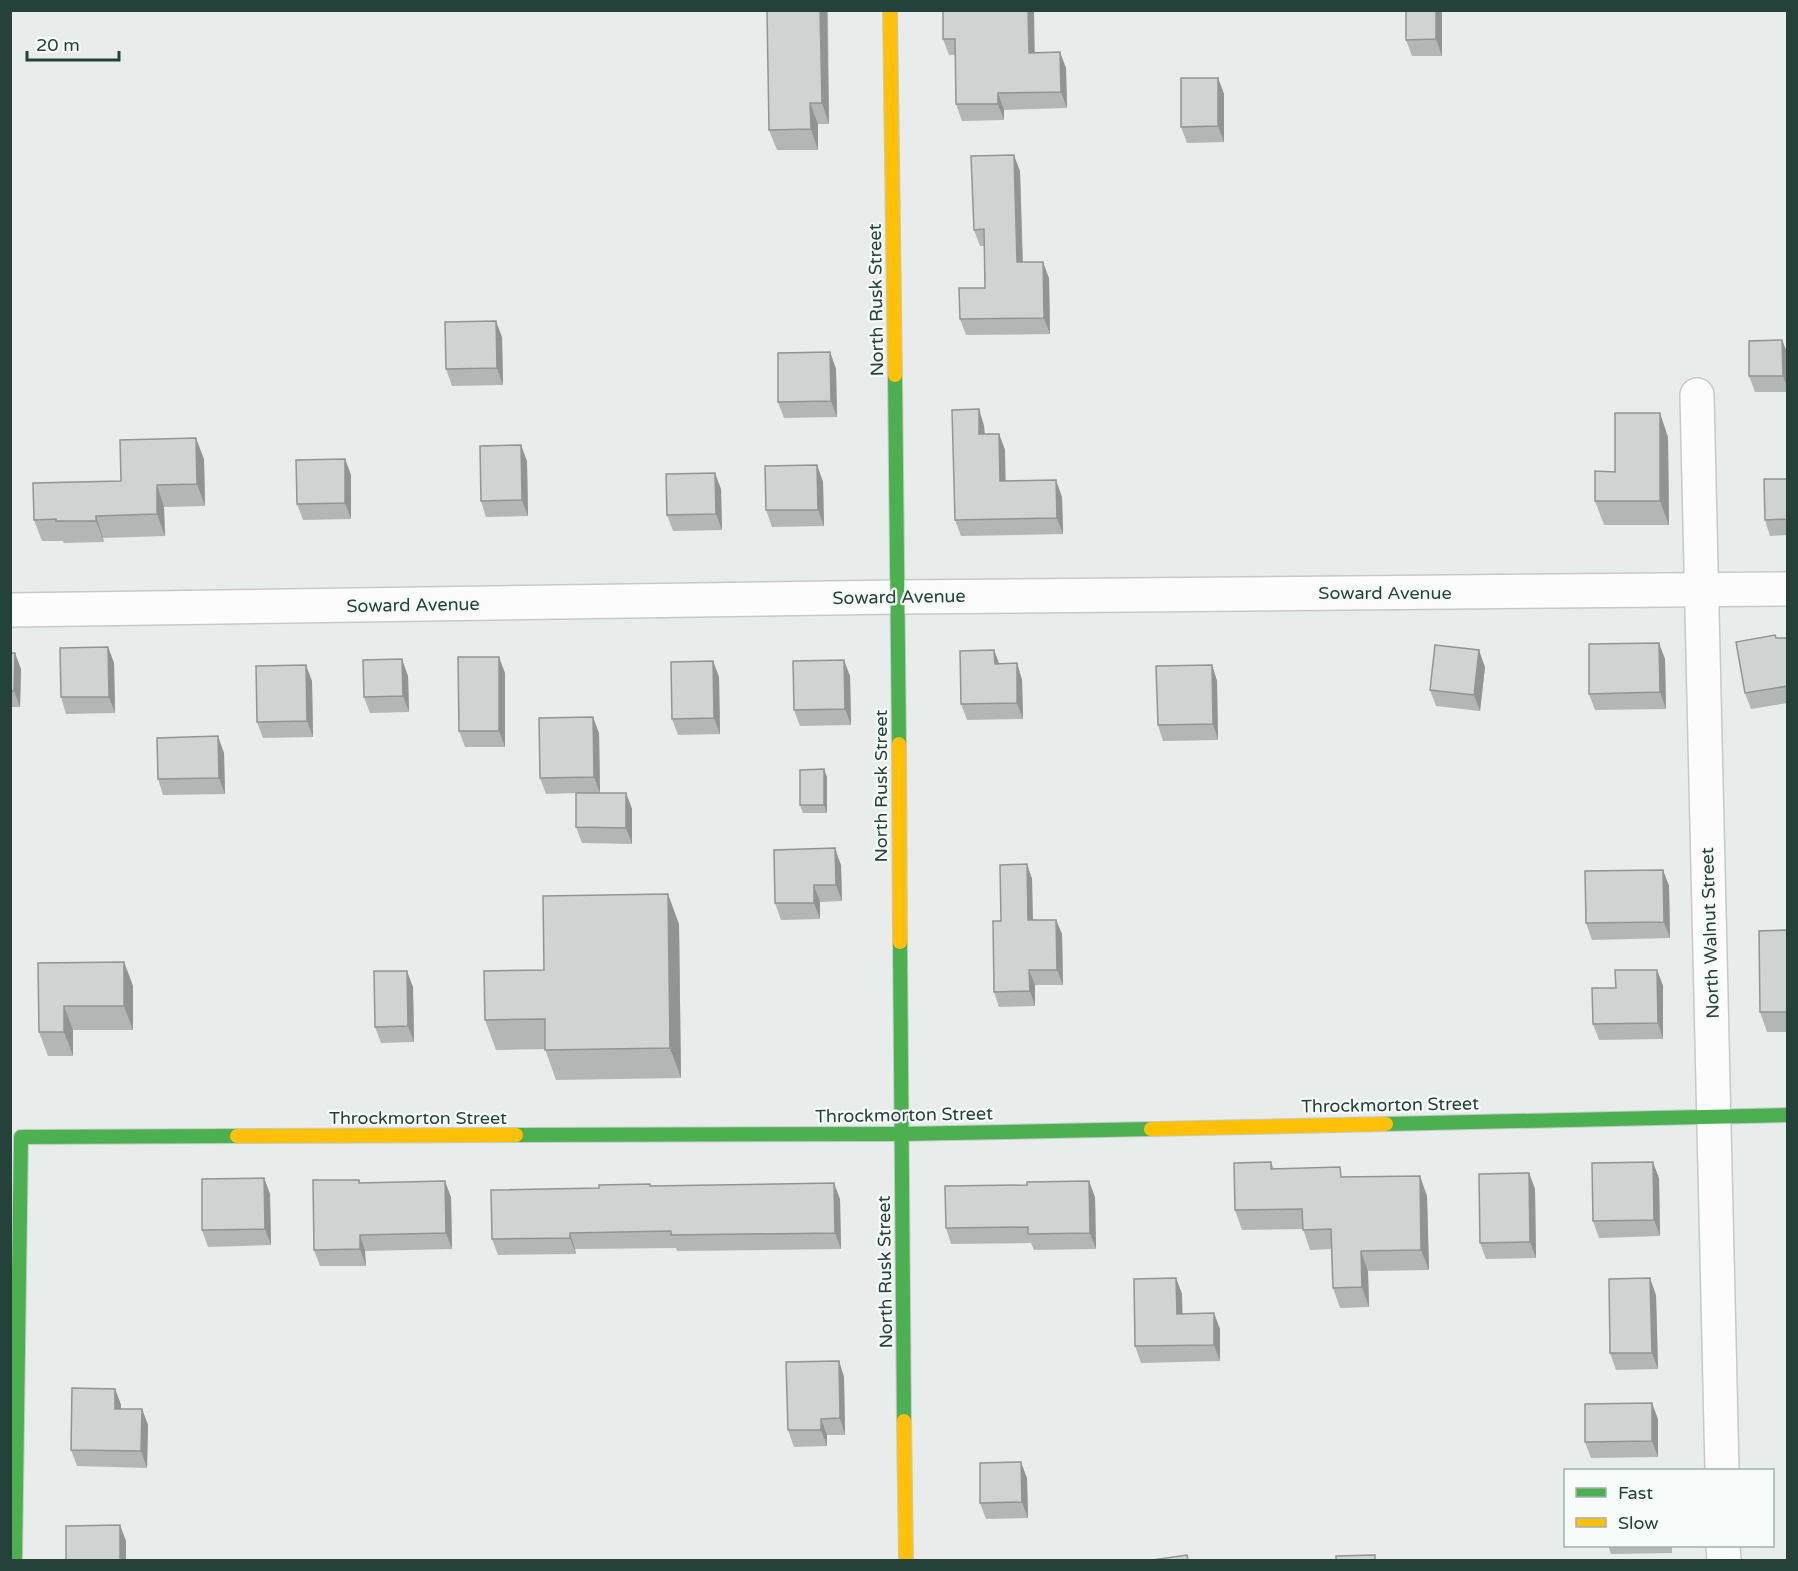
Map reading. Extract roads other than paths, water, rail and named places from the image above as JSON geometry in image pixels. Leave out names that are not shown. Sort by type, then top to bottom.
[{"type":"street","name":"North Rusk Street","points":[[890,10],[898,597],[906,1560]]},
{"type":"street","name":"North Walnut Street","points":[[1696,395],[1722,1469]]},
{"type":"street","name":"Soward Avenue","points":[[10,610],[898,597],[1788,590]]},
{"type":"street","name":"Throckmorton Street","points":[[14,1398],[21,1137],[901,1134],[1788,1115]]},
{"type":"street","points":[[14,1398],[15,1560]]}]
